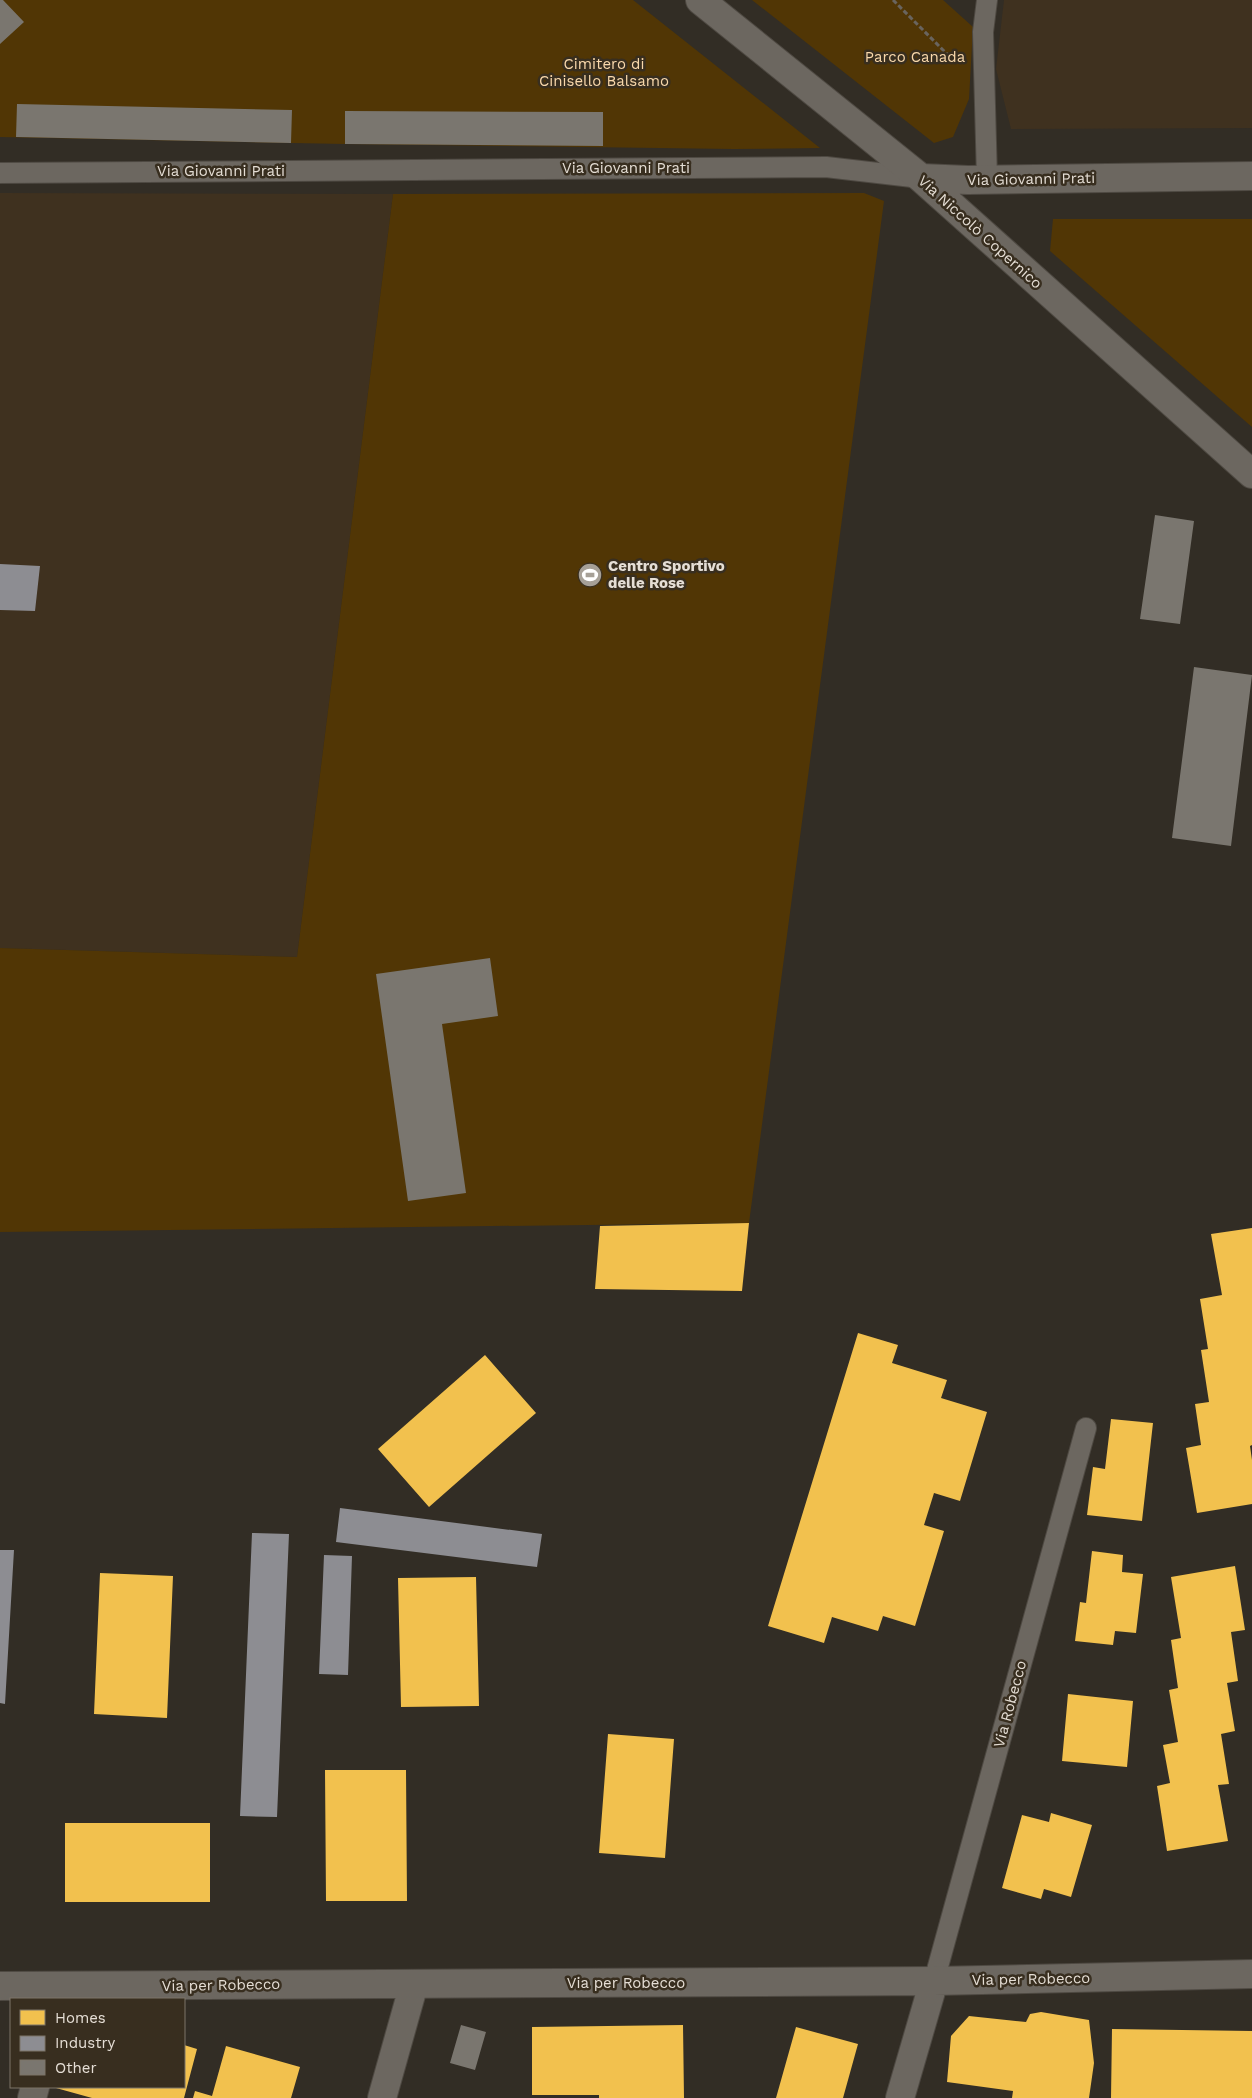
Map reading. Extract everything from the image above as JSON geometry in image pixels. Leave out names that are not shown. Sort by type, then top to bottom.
[{"type":"street","name":"Via Niccolò Copernico","points":[[700,0],[920,178],[1252,474]]},
{"type":"street","name":"Via Giovanni Prati","points":[[920,178],[1252,176]]},
{"type":"street","name":"Via per Robecco","points":[[0,1986],[61,1993],[414,1984],[934,1981],[1252,1974]]},
{"type":"street","points":[[900,2098],[934,1981]]},
{"type":"street","points":[[382,2098],[414,1984]]},
{"type":"lane","points":[[987,179],[983,32],[988,0]]},
{"type":"lane","name":"Via Giovanni Prati","points":[[0,173],[826,166],[920,178]]},
{"type":"lane","name":"Via Robecco","points":[[934,1981],[1086,1428]]},
{"type":"path","points":[[893,0],[970,77],[986,108]]},
{"type":"shaded area","points":[[1004,0],[1252,0],[1252,128],[1011,129],[996,69]]},
{"type":"shaded area","points":[[0,193],[393,194],[297,957],[0,948]]},
{"type":"green space","name":"Cimitero di Cinisello Balsamo","points":[[0,0],[633,0],[820,148],[734,149],[345,144],[0,137]]},
{"type":"green space","name":"Parco Canada","points":[[752,0],[943,0],[973,27],[969,99],[953,137],[934,143]]},
{"type":"green space","name":"Centro Sportivo delle Rose","points":[[864,193],[884,201],[749,1223],[0,1232],[0,948],[297,957],[393,194]]},
{"type":"green space","points":[[1053,219],[1252,219],[1252,427],[1050,251]]},
{"type":"building: Homes","points":[[749,1223],[742,1291],[595,1289],[600,1226]]},
{"type":"building: Homes","points":[[1252,1228],[1252,1445],[1250,1446],[1252,1460],[1252,1504],[1197,1513],[1186,1448],[1201,1445],[1195,1404],[1209,1402],[1201,1350],[1208,1349],[1200,1299],[1222,1295],[1211,1234]]},
{"type":"building: Homes","points":[[858,1333],[898,1345],[892,1363],[947,1380],[941,1398],[987,1412],[960,1501],[934,1493],[924,1525],[944,1531],[915,1626],[883,1616],[878,1631],[832,1617],[824,1643],[768,1626]]},
{"type":"building: Homes","points":[[485,1355],[536,1413],[429,1507],[378,1449]]},
{"type":"building: Homes","points":[[1111,1419],[1153,1423],[1142,1521],[1087,1515],[1093,1467],[1105,1469]]},
{"type":"building: Homes","points":[[1092,1551],[1123,1555],[1122,1572],[1143,1574],[1136,1633],[1115,1631],[1113,1645],[1075,1641],[1080,1602],[1086,1603]]},
{"type":"building: Homes","points":[[1235,1566],[1245,1630],[1231,1632],[1238,1681],[1227,1683],[1235,1731],[1221,1734],[1229,1784],[1218,1785],[1228,1841],[1167,1851],[1157,1786],[1170,1783],[1163,1745],[1178,1742],[1169,1690],[1178,1688],[1171,1640],[1181,1638],[1171,1577]]},
{"type":"building: Homes","points":[[100,1573],[173,1576],[167,1718],[94,1714]]},
{"type":"building: Homes","points":[[476,1577],[479,1706],[401,1707],[398,1578]]},
{"type":"building: Homes","points":[[1068,1694],[1133,1701],[1127,1767],[1062,1761]]},
{"type":"building: Homes","points":[[608,1734],[674,1739],[665,1858],[599,1853]]},
{"type":"building: Homes","points":[[325,1770],[406,1770],[407,1901],[326,1901]]},
{"type":"building: Homes","points":[[1051,1813],[1092,1825],[1071,1897],[1044,1889],[1041,1899],[1002,1888],[1022,1815],[1049,1822]]},
{"type":"building: Homes","points":[[65,1823],[210,1823],[210,1902],[65,1902]]},
{"type":"building: Homes","points":[[1041,2012],[1089,2020],[1094,2063],[1089,2098],[1012,2098],[1013,2091],[947,2082],[951,2036],[969,2016],[1026,2022],[1030,2014]]},
{"type":"building: Homes","points":[[683,2025],[684,2098],[599,2098],[599,2095],[532,2095],[532,2027]]},
{"type":"building: Homes","points":[[796,2027],[858,2044],[843,2098],[776,2098]]},
{"type":"building: Homes","points":[[1112,2029],[1252,2031],[1252,2098],[1111,2098]]},
{"type":"building: Homes","points":[[185,2045],[197,2049],[184,2098],[92,2098],[56,2088],[185,2088]]},
{"type":"building: Homes","points":[[226,2046],[300,2067],[291,2098],[193,2098],[195,2091],[212,2096]]},
{"type":"building: Industry","points":[[0,564],[40,566],[35,611],[0,610]]},
{"type":"building: Industry","points":[[340,1508],[542,1534],[537,1567],[336,1542]]},
{"type":"building: Industry","points":[[252,1533],[289,1534],[277,1817],[240,1816]]},
{"type":"building: Industry","points":[[0,1550],[14,1550],[5,1704],[0,1703]]},
{"type":"building: Industry","points":[[324,1555],[352,1556],[348,1675],[319,1674]]},
{"type":"building: Other","points":[[0,0],[3,0],[24,22],[0,44]]},
{"type":"building: Other","points":[[17,104],[292,110],[291,143],[16,137]]},
{"type":"building: Other","points":[[345,111],[603,112],[603,146],[345,144]]},
{"type":"building: Other","points":[[1155,515],[1194,521],[1180,624],[1140,619]]},
{"type":"building: Other","points":[[1194,667],[1252,675],[1231,846],[1172,838]]},
{"type":"building: Other","points":[[490,958],[498,1016],[442,1024],[466,1193],[408,1201],[376,974]]},
{"type":"building: Other","points":[[461,2025],[486,2032],[475,2070],[450,2063]]},
{"type":"place","name":"Centro Sportivo delle Rose","points":[[590,575]]}]
